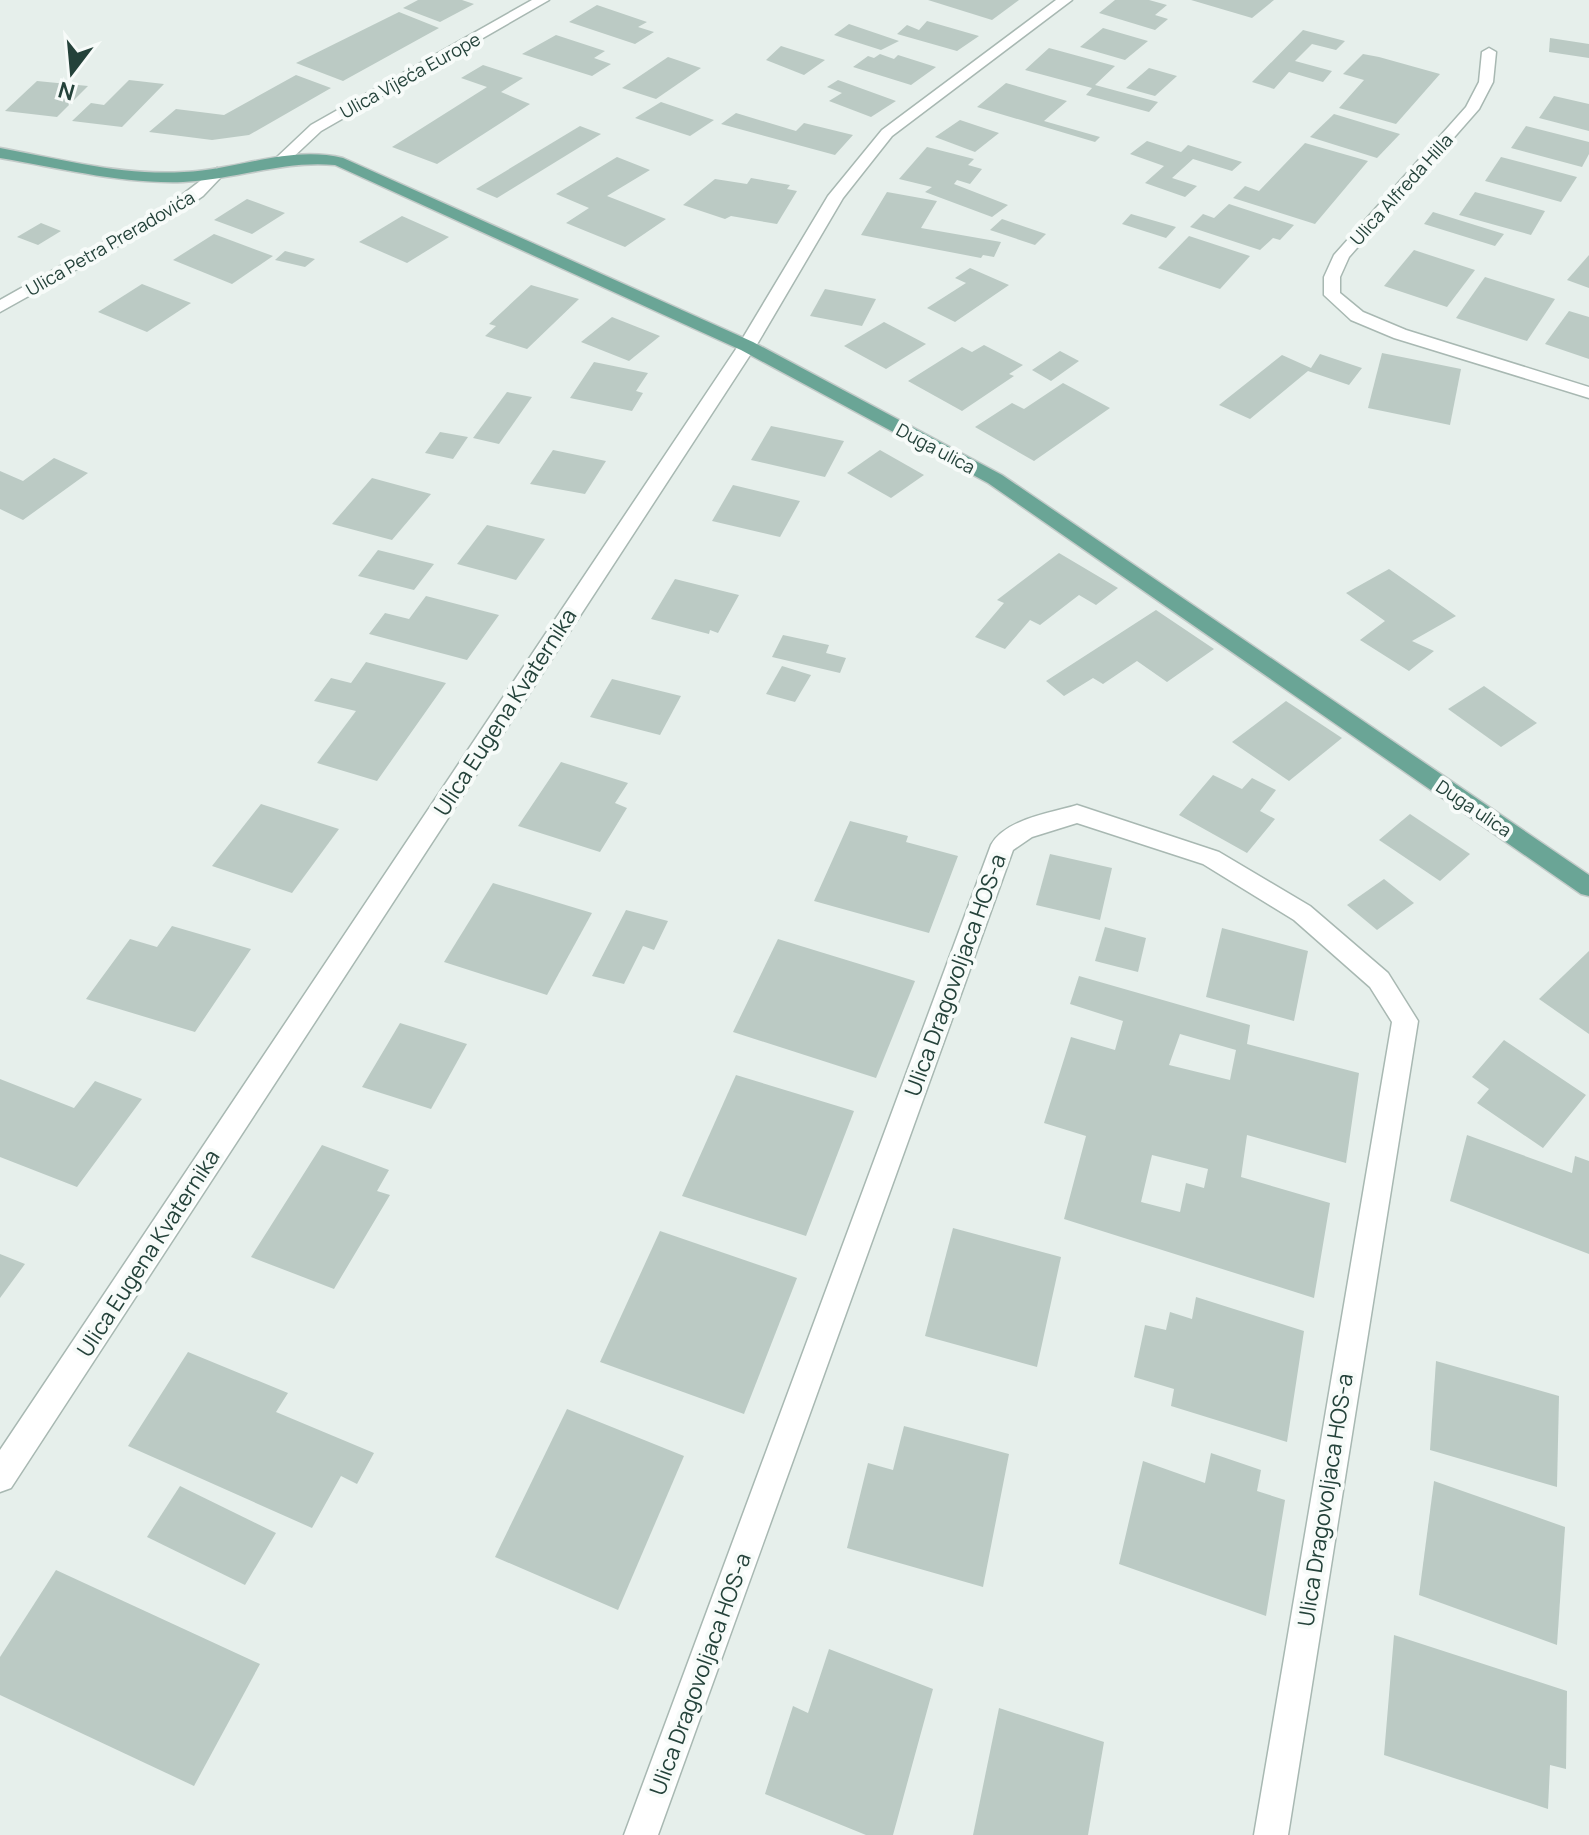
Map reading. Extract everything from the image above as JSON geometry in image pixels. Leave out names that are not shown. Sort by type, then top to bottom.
[{"type":"main road","name":"Duga ulica","points":[[0,153],[182,177],[217,173],[284,158],[311,157],[362,170],[747,346],[995,479],[1589,887]]},
{"type":"street","name":"Ulica Vijeća Europe","points":[[284,158],[316,128],[542,0]]},
{"type":"street","name":"Ulica Eugena Kvaternika","points":[[0,1477],[8,1447],[747,346],[836,196],[887,133],[1065,0]]},
{"type":"street","name":"Ulica Alfreda Hilla","points":[[1489,52],[1486,82],[1472,109],[1342,255],[1332,277],[1332,295],[1357,316],[1400,334],[1589,393]]},
{"type":"street","name":"Ulica Petra Preradovića","points":[[0,307],[175,208],[197,193],[217,173]]},
{"type":"street","name":"Ulica Dragovoljaca HOS-a","points":[[641,1835],[1003,845],[1024,831],[1077,814],[1211,858],[1302,913],[1379,980],[1405,1021],[1271,1835]]},
{"type":"building","points":[[418,0],[462,0],[474,4],[440,22],[403,8]]},
{"type":"building","points":[[928,0],[1019,0],[992,20]]},
{"type":"building","points":[[1115,0],[1149,0],[1167,5],[1155,15],[1168,19],[1155,30],[1099,13]]},
{"type":"building","points":[[1191,0],[1274,0],[1252,18]]},
{"type":"building","points":[[597,5],[647,22],[638,27],[654,32],[635,44],[569,22]]},
{"type":"building","points":[[399,12],[439,28],[343,81],[296,63]]},
{"type":"building","points":[[927,21],[979,36],[957,51],[897,34],[907,25],[919,30]]},
{"type":"building","points":[[849,24],[899,41],[881,50],[834,35]]},
{"type":"building","points":[[1103,28],[1148,41],[1125,60],[1080,47]]},
{"type":"building","points":[[1303,30],[1345,41],[1336,50],[1312,44],[1295,61],[1332,71],[1323,82],[1289,72],[1274,89],[1252,82]]},
{"type":"building","points":[[556,35],[605,51],[594,58],[611,64],[592,76],[522,54]]},
{"type":"building","points":[[1550,38],[1589,44],[1589,58],[1549,52]]},
{"type":"building","points":[[781,46],[825,60],[804,75],[766,60]]},
{"type":"building","points":[[1049,48],[1115,66],[1095,85],[1158,102],[1149,112],[1086,95],[1092,88],[1025,70]]},
{"type":"building","points":[[880,54],[894,59],[898,55],[936,67],[911,85],[853,67],[868,56],[874,58]]},
{"type":"building","points":[[1363,54],[1440,74],[1396,124],[1339,108],[1364,80],[1343,74]]},
{"type":"building","points":[[668,57],[701,68],[656,99],[622,88]]},
{"type":"building","points":[[483,65],[523,78],[501,92],[530,104],[437,164],[392,147],[487,87],[461,78]]},
{"type":"building","points":[[1149,68],[1177,76],[1155,96],[1126,88]]},
{"type":"building","points":[[296,75],[331,88],[249,135],[212,140],[149,132],[176,109],[224,115]]},
{"type":"building","points":[[129,80],[164,84],[122,127],[72,121],[91,103],[104,105]]},
{"type":"building","points":[[838,80],[896,101],[871,117],[829,101],[842,93],[827,87]]},
{"type":"building","points":[[37,81],[88,86],[57,117],[5,111]]},
{"type":"building","points":[[1006,83],[1067,101],[1044,121],[1100,137],[1095,142],[977,107]]},
{"type":"building","points":[[1554,96],[1589,104],[1589,131],[1539,118]]},
{"type":"building","points":[[661,102],[714,120],[690,136],[635,118]]},
{"type":"building","points":[[736,113],[796,131],[804,123],[853,135],[835,155],[721,124]]},
{"type":"building","points":[[1334,114],[1400,134],[1377,158],[1310,137]]},
{"type":"building","points":[[960,120],[999,133],[975,152],[935,137]]},
{"type":"building","points":[[580,126],[601,134],[497,198],[476,189]]},
{"type":"building","points":[[1526,126],[1589,142],[1589,154],[1582,167],[1511,148]]},
{"type":"building","points":[[1147,141],[1181,152],[1188,145],[1242,162],[1232,171],[1193,159],[1172,178],[1197,186],[1185,197],[1145,183],[1164,166],[1130,154]]},
{"type":"building","points":[[1305,143],[1368,161],[1315,224],[1233,198],[1245,186],[1259,191]]},
{"type":"building","points":[[927,147],[974,159],[968,165],[982,169],[970,184],[957,180],[954,184],[1008,205],[992,217],[925,192],[932,187],[899,179]]},
{"type":"building","points":[[617,157],[650,170],[607,196],[666,219],[625,247],[566,223],[589,208],[556,194]]},
{"type":"building","points":[[1501,157],[1577,177],[1561,202],[1485,181]]},
{"type":"building","points":[[751,178],[790,185],[787,189],[797,191],[777,224],[731,216],[725,219],[683,205],[715,179],[747,184]]},
{"type":"building","points":[[887,192],[937,201],[921,228],[1001,242],[994,257],[983,255],[981,258],[861,235]]},
{"type":"building","points":[[1475,192],[1545,211],[1531,235],[1459,215]]},
{"type":"building","points":[[247,199],[285,213],[252,234],[214,220]]},
{"type":"building","points":[[1229,204],[1294,225],[1280,240],[1273,238],[1260,250],[1190,227],[1203,214],[1214,218]]},
{"type":"building","points":[[1433,212],[1504,234],[1495,246],[1424,224]]},
{"type":"building","points":[[1131,214],[1176,227],[1166,238],[1122,224]]},
{"type":"building","points":[[402,216],[449,237],[407,263],[359,242]]},
{"type":"building","points":[[1002,219],[1046,234],[1035,245],[990,230]]},
{"type":"building","points":[[41,223],[61,231],[38,245],[17,237]]},
{"type":"building","points":[[214,234],[273,256],[232,284],[173,260]]},
{"type":"building","points":[[1189,236],[1250,256],[1220,289],[1158,268]]},
{"type":"building","points":[[1414,250],[1475,270],[1447,307],[1384,286]]},
{"type":"building","points":[[285,251],[315,259],[305,267],[275,260]]},
{"type":"building","points":[[1589,255],[1589,288],[1567,280]]},
{"type":"building","points":[[970,268],[1009,285],[955,322],[927,308],[966,283],[955,278]]},
{"type":"building","points":[[1485,277],[1555,299],[1527,341],[1456,318]]},
{"type":"building","points":[[142,284],[191,303],[147,332],[98,312]]},
{"type":"building","points":[[531,285],[579,299],[527,349],[485,336],[496,326],[489,324]]},
{"type":"building","points":[[825,289],[876,299],[862,326],[810,316]]},
{"type":"building","points":[[1569,311],[1589,317],[1589,359],[1545,344]]},
{"type":"building","points":[[612,317],[660,336],[629,361],[581,342]]},
{"type":"building","points":[[884,322],[926,344],[886,369],[844,346]]},
{"type":"building","points":[[984,345],[1023,365],[1009,374],[1014,376],[962,411],[908,381],[962,347],[972,352]]},
{"type":"building","points":[[1060,351],[1079,361],[1051,381],[1032,370]]},
{"type":"building","points":[[1382,353],[1461,369],[1450,425],[1368,408]]},
{"type":"building","points":[[1320,354],[1362,368],[1349,385],[1308,371],[1250,419],[1219,405],[1282,355],[1311,368]]},
{"type":"building","points":[[594,362],[648,373],[636,391],[643,393],[632,411],[570,398]]},
{"type":"building","points":[[1063,383],[1110,408],[1034,461],[975,427],[1012,403],[1024,409]]},
{"type":"building","points":[[507,392],[532,397],[499,444],[473,438]]},
{"type":"building","points":[[771,426],[844,441],[825,477],[751,460]]},
{"type":"building","points":[[440,432],[468,437],[453,459],[425,453]]},
{"type":"building","points":[[553,450],[606,461],[585,494],[530,484]]},
{"type":"building","points":[[880,450],[924,475],[891,498],[847,473]]},
{"type":"building","points":[[54,458],[88,473],[23,520],[0,509],[0,471],[23,481]]},
{"type":"building","points":[[372,478],[431,494],[392,540],[332,524]]},
{"type":"building","points":[[733,485],[800,501],[780,537],[712,521]]},
{"type":"building","points":[[487,525],[545,539],[516,580],[457,564]]},
{"type":"building","points":[[378,550],[434,564],[414,590],[358,576]]},
{"type":"building","points":[[1059,553],[1118,588],[1096,605],[1079,595],[1040,625],[1030,620],[1005,649],[975,637],[1004,603],[997,600]]},
{"type":"building","points":[[1389,569],[1456,616],[1412,641],[1434,651],[1409,671],[1360,640],[1385,621],[1346,593]]},
{"type":"building","points":[[675,579],[739,595],[718,633],[710,630],[709,634],[651,619]]},
{"type":"building","points":[[426,596],[499,615],[467,660],[369,634],[385,613],[409,619]]},
{"type":"building","points":[[1156,610],[1214,649],[1167,682],[1137,661],[1103,684],[1093,678],[1064,696],[1046,681]]},
{"type":"building","points":[[783,635],[829,645],[826,653],[846,658],[840,673],[772,657]]},
{"type":"building","points":[[366,662],[446,683],[377,781],[317,763],[356,711],[314,701],[331,678],[351,683]]},
{"type":"building","points":[[782,666],[811,675],[795,702],[766,694]]},
{"type":"building","points":[[612,679],[681,696],[660,735],[590,717]]},
{"type":"building","points":[[1484,686],[1537,723],[1501,747],[1448,709]]},
{"type":"building","points":[[1286,701],[1342,738],[1289,781],[1232,742]]},
{"type":"building","points":[[561,762],[628,783],[615,803],[627,808],[600,852],[518,826]]},
{"type":"building","points":[[1213,775],[1242,789],[1252,778],[1276,790],[1260,811],[1275,819],[1247,853],[1179,815]]},
{"type":"building","points":[[261,804],[339,829],[292,893],[212,866]]},
{"type":"building","points":[[1410,814],[1470,854],[1440,881],[1379,840]]},
{"type":"building","points":[[850,821],[908,836],[906,842],[958,856],[929,933],[814,901]]},
{"type":"building","points":[[1050,854],[1112,868],[1100,920],[1036,905]]},
{"type":"building","points":[[1384,879],[1414,903],[1377,930],[1347,905]]},
{"type":"building","points":[[493,883],[592,913],[547,995],[444,962]]},
{"type":"building","points":[[626,910],[668,921],[654,950],[643,946],[624,984],[592,976]]},
{"type":"building","points":[[172,926],[251,949],[195,1032],[86,999],[130,939],[157,947]]},
{"type":"building","points":[[1105,927],[1146,938],[1138,972],[1095,961]]},
{"type":"building","points":[[1222,928],[1308,951],[1294,1021],[1206,997]]},
{"type":"building","points":[[778,939],[915,981],[876,1078],[733,1032]]},
{"type":"building","points":[[1589,951],[1589,1034],[1539,999]]},
{"type":"building","points":[[1079,976],[1250,1025],[1247,1044],[1359,1073],[1346,1163],[1247,1135],[1241,1177],[1330,1203],[1314,1298],[1064,1219],[1086,1136],[1044,1123],[1071,1037],[1115,1050],[1123,1021],[1070,1004]],"holes":[[[1180,1034],[1236,1050],[1230,1080],[1169,1065]],[[1152,1155],[1208,1169],[1204,1188],[1186,1183],[1180,1212],[1141,1202]]]},
{"type":"building","points":[[400,1023],[467,1044],[431,1109],[362,1087]]},
{"type":"building","points":[[1504,1040],[1586,1095],[1543,1148],[1477,1103],[1489,1089],[1472,1077]]},
{"type":"building","points":[[736,1075],[854,1111],[806,1236],[682,1196]]},
{"type":"building","points":[[0,1079],[74,1108],[95,1081],[142,1099],[77,1187],[0,1157]]},
{"type":"building","points":[[1467,1135],[1572,1173],[1575,1156],[1589,1161],[1589,1254],[1450,1201]]},
{"type":"building","points":[[322,1145],[389,1170],[377,1191],[390,1195],[334,1289],[251,1257]]},
{"type":"building","points":[[953,1228],[1061,1257],[1037,1367],[925,1336]]},
{"type":"building","points":[[660,1231],[797,1278],[744,1414],[600,1362]]},
{"type":"building","points":[[0,1254],[25,1264],[0,1298]]},
{"type":"building","points":[[1196,1297],[1304,1331],[1287,1442],[1171,1406],[1174,1389],[1134,1377],[1145,1325],[1166,1330],[1170,1312],[1192,1319]]},
{"type":"building","points":[[188,1352],[288,1393],[276,1412],[374,1453],[357,1484],[341,1476],[312,1528],[128,1446]]},
{"type":"building","points":[[1436,1361],[1559,1396],[1557,1487],[1430,1450]]},
{"type":"building","points":[[567,1409],[684,1456],[618,1610],[495,1557]]},
{"type":"building","points":[[904,1426],[1009,1454],[983,1587],[847,1548],[868,1463],[893,1470]]},
{"type":"building","points":[[1211,1453],[1261,1470],[1257,1491],[1285,1500],[1266,1616],[1119,1564],[1143,1461],[1205,1483]]},
{"type":"building","points":[[1434,1481],[1565,1527],[1557,1645],[1419,1595]]},
{"type":"building","points":[[180,1486],[276,1533],[245,1585],[147,1537]]},
{"type":"building","points":[[56,1570],[260,1664],[194,1786],[0,1695],[0,1657]]},
{"type":"building","points":[[1394,1635],[1567,1691],[1566,1769],[1550,1765],[1548,1809],[1384,1755]]},
{"type":"building","points":[[829,1649],[933,1689],[893,1835],[866,1835],[765,1794],[793,1706],[808,1713]]},
{"type":"building","points":[[999,1708],[1104,1742],[1088,1835],[973,1835]]}]
